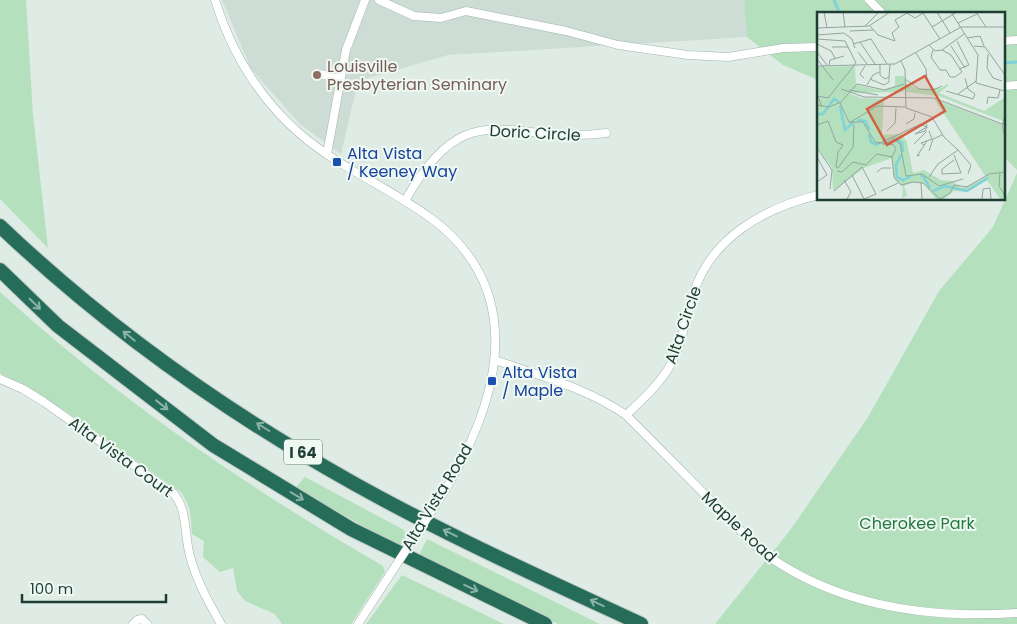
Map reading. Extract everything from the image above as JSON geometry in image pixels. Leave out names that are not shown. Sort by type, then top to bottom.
[{"type":"highway","name":"I 64","points":[[0,226],[45,269],[141,346],[222,402],[353,483],[458,537],[641,624]]},
{"type":"highway","name":"I 64","points":[[0,270],[58,326],[213,445],[351,528],[545,624]]},
{"type":"street","name":"Alta Vista Road","points":[[216,0],[233,47],[263,95],[300,134],[327,154],[405,201],[449,234],[466,253],[479,275],[493,312],[497,343],[495,360],[488,393],[477,427],[457,471],[358,624]]},
{"type":"street","points":[[327,154],[346,50],[365,0]]},
{"type":"street","points":[[379,0],[414,16],[441,18],[466,11],[566,31],[618,44],[688,55],[728,57],[783,48],[817,47]]},
{"type":"street","points":[[869,0],[881,12]]},
{"type":"street","points":[[1004,41],[1017,40]]},
{"type":"street","points":[[320,74],[340,79]]},
{"type":"street","points":[[1004,86],[1017,85]]},
{"type":"street","name":"Doric Circle","points":[[405,201],[433,158],[454,141],[472,133],[500,128],[578,136],[606,133]]},
{"type":"street","name":"Alta Circle","points":[[626,415],[648,394],[671,365],[678,350],[698,280],[722,245],[745,225],[770,211],[817,195]]},
{"type":"street","name":"Maple Road","points":[[495,360],[582,391],[608,403],[626,415],[760,550],[799,576],[825,588],[890,607],[962,615],[1017,613]]},
{"type":"street","name":"Alta Vista Court","points":[[0,379],[24,389],[44,402],[162,484],[179,499],[190,557],[202,587],[221,624]]},
{"type":"street","points":[[133,624],[138,620],[142,620],[147,624]]},
{"type":"shaded area","name":"Louisville Presbyterian Seminary","points":[[222,0],[744,0],[747,37],[448,55],[358,81],[341,154],[301,125],[251,69]]},
{"type":"green space","points":[[0,0],[26,0],[33,115],[48,248],[0,199]]},
{"type":"green space","points":[[744,0],[1017,0],[1017,170],[1004,157],[1004,12],[817,12],[817,80],[783,65],[747,37]]},
{"type":"green space","name":"Cherokee Park","points":[[1017,173],[1017,624],[715,624],[791,529],[868,417],[939,291],[993,227]]},
{"type":"green space","points":[[0,292],[90,368],[184,439],[282,505],[383,566],[385,572],[351,624],[282,624],[275,614],[245,601],[237,591],[233,568],[220,572],[203,557],[204,541],[192,534],[190,510],[182,493],[64,410],[0,373]]},
{"type":"green space","points":[[305,477],[404,530],[406,534],[403,543],[399,546],[295,488]]},
{"type":"green space","points":[[427,539],[600,624],[558,624],[418,557]]},
{"type":"green space","points":[[402,575],[504,624],[366,624]]},
{"type":"waterway","points":[[834,0],[839,12]]},
{"type":"waterway","points":[[1004,63],[1017,62]]},
{"type":"place","name":"Louisville Presbyterian Seminary","points":[[317,75]]},
{"type":"place","name":"Alta Vista / Keeney Way","points":[[337,162]]},
{"type":"place","name":"Alta Vista / Maple","points":[[492,381]]}]
